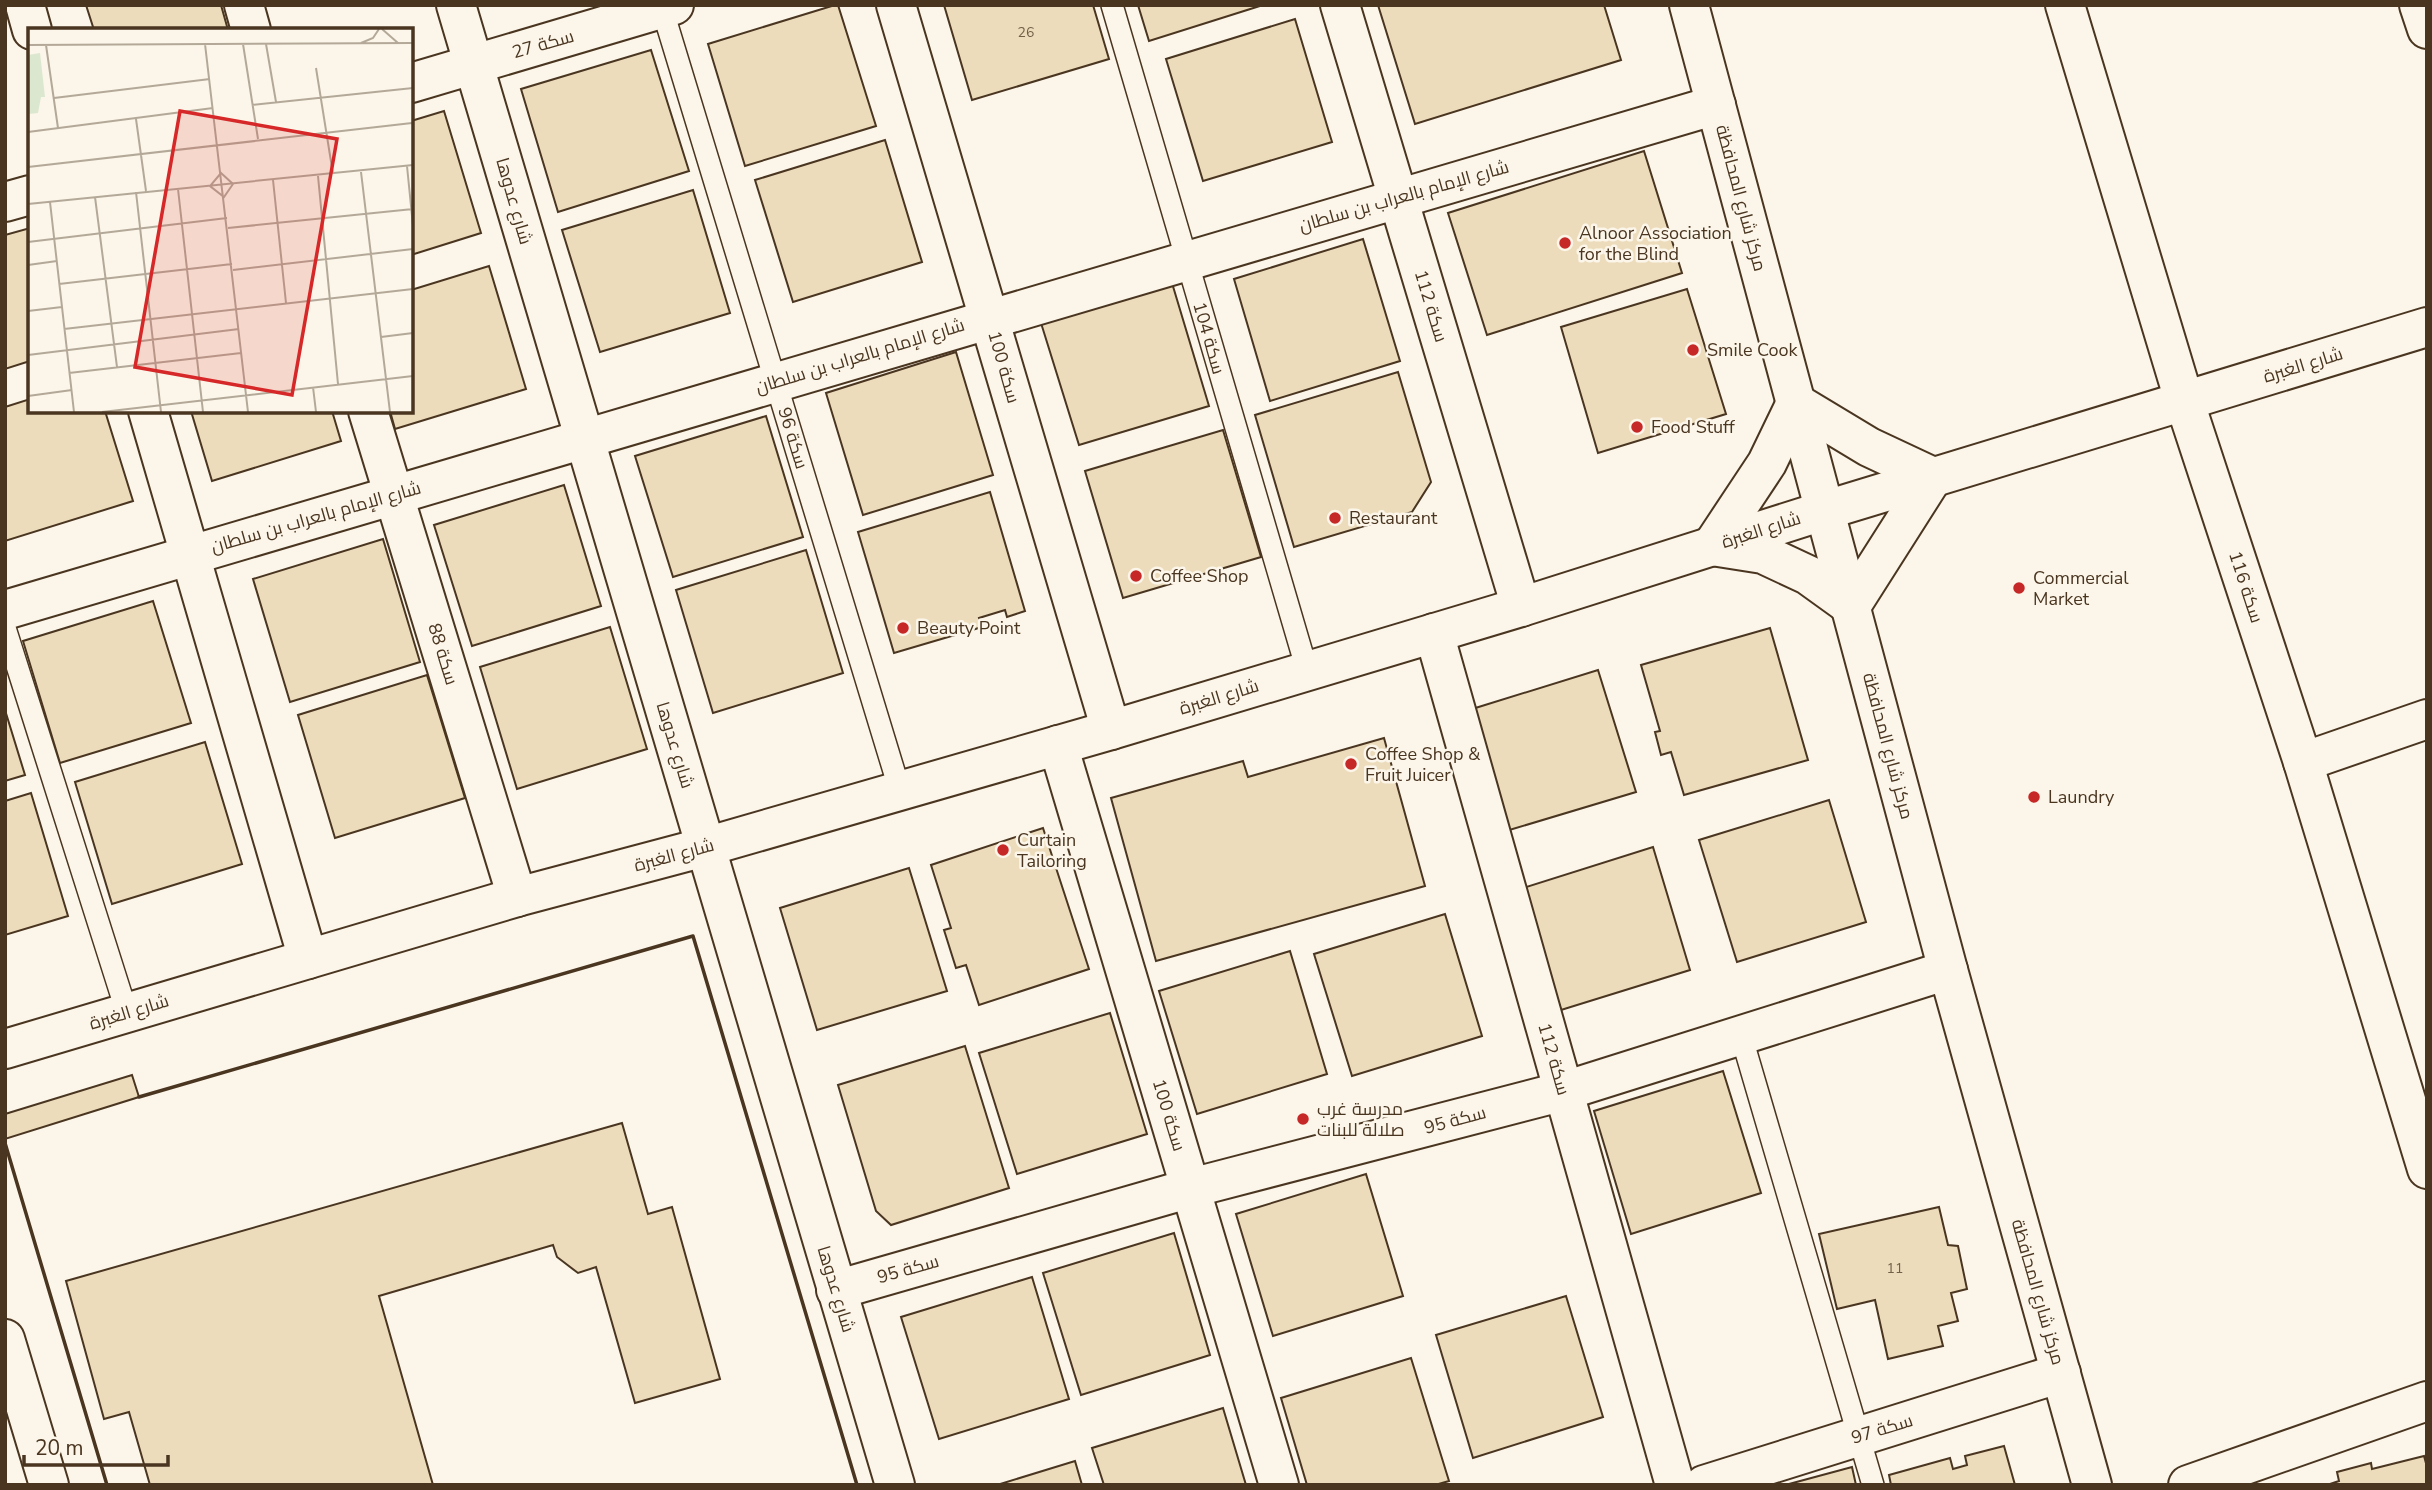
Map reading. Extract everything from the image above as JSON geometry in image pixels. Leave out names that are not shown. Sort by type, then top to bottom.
[{"type":"street","points":[[25,5],[31,28]]},
{"type":"street","points":[[244,5],[250,28]]},
{"type":"street","name":"شارع عدوها","points":[[456,5],[895,1485]]},
{"type":"street","name":"سكة 100","points":[[896,5],[1111,730]]},
{"type":"street","name":"سكة 112","points":[[1340,5],[1521,607]]},
{"type":"street","name":"مركز شارع المحافظة","points":[[1689,5],[1948,970],[2092,1485]]},
{"type":"street","name":"سكة 116","points":[[2065,5],[2185,400],[2303,762],[2427,1169]]},
{"type":"street","points":[[2419,5],[2427,29]]},
{"type":"street","name":"سكة 27","points":[[413,82],[665,6]]},
{"type":"street","name":"شارع الإمام بالعراب بن سلطان","points":[[5,610],[1716,105]]},
{"type":"street","points":[[5,202],[28,196]]},
{"type":"street","name":"شارع الغبرة","points":[[5,1049],[517,897],[705,847],[1111,730],[1521,607],[1826,510],[2427,327]]},
{"type":"street","points":[[1796,403],[1869,447],[1933,477],[1851,606],[1808,575],[1763,554],[1712,546],[1767,463],[1796,403]]},
{"type":"street","points":[[149,413],[308,959]]},
{"type":"street","name":"سكة 88","points":[[369,413],[517,897]]},
{"type":"street","name":"سكة 112","points":[[1434,633],[1675,1485]]},
{"type":"street","points":[[2303,762],[2427,719]]},
{"type":"street","name":"سكة 100","points":[[1058,745],[1279,1485]]},
{"type":"street","name":"سكة 95","points":[[836,1290],[1191,1188],[1564,1091],[1948,970]]},
{"type":"street","points":[[5,1339],[49,1485]]},
{"type":"street","name":"سكة 97","points":[[1704,1485],[2061,1373]]},
{"type":"street","points":[[2188,1485],[2427,1402]]},
{"type":"lane","name":"سكة 104","points":[[1112,5],[1307,670]]},
{"type":"lane","name":"سكة 96","points":[[665,6],[900,791]]},
{"type":"lane","points":[[5,628],[127,1013]]},
{"type":"lane","points":[[1741,1035],[1873,1485]]},
{"type":"building","points":[[86,5],[221,5],[227,28],[93,28]]},
{"type":"building","points":[[838,5],[876,126],[745,166],[708,44]]},
{"type":"building","points":[[944,5],[1093,5],[1109,59],[972,100]]},
{"type":"building","points":[[1138,5],[1263,5],[1149,41]]},
{"type":"building","points":[[1378,5],[1604,5],[1621,60],[1415,124]]},
{"type":"building","points":[[1295,19],[1332,142],[1203,181],[1166,59]]},
{"type":"building","points":[[651,50],[689,171],[558,212],[521,89]]},
{"type":"building","points":[[444,111],[481,233],[413,254],[413,120]]},
{"type":"building","points":[[885,140],[922,262],[793,302],[755,180]]},
{"type":"building","name":"Alnoor Association for the Blind","points":[[1644,151],[1682,273],[1487,335],[1448,213]]},
{"type":"building","points":[[693,190],[730,313],[600,352],[562,230]]},
{"type":"building","points":[[28,229],[28,362],[5,369],[5,235]]},
{"type":"building","points":[[1363,239],[1400,361],[1270,401],[1234,279]]},
{"type":"building","points":[[489,266],[526,389],[395,429],[391,413],[413,413],[413,289]]},
{"type":"building","points":[[1172,283],[1209,406],[1079,445],[1041,323]]},
{"type":"building","points":[[1687,289],[1726,414],[1598,453],[1561,327]]},
{"type":"building","points":[[956,352],[993,475],[863,515],[826,393]]},
{"type":"building","points":[[1398,372],[1431,482],[1412,512],[1294,547],[1255,415]]},
{"type":"building","points":[[28,400],[28,413],[106,413],[133,501],[5,541],[5,407]]},
{"type":"building","points":[[192,413],[333,413],[341,441],[212,481]]},
{"type":"building","points":[[766,416],[803,537],[673,577],[635,456]]},
{"type":"building","points":[[1223,430],[1261,557],[1123,598],[1085,471]]},
{"type":"building","points":[[564,485],[601,606],[472,646],[434,525]]},
{"type":"building","points":[[990,492],[1025,611],[1007,617],[1005,610],[979,618],[982,627],[894,653],[858,532]]},
{"type":"building","points":[[383,539],[420,662],[290,702],[253,579]]},
{"type":"building","points":[[806,550],[843,673],[713,713],[676,590]]},
{"type":"building","points":[[153,601],[191,723],[60,763],[23,641]]},
{"type":"building","points":[[610,627],[647,749],[517,789],[480,667]]},
{"type":"building","points":[[1770,628],[1808,760],[1684,795],[1671,752],[1661,755],[1655,732],[1660,731],[1641,665]]},
{"type":"building","points":[[1598,670],[1636,792],[1506,831],[1469,710]]},
{"type":"building","points":[[427,675],[465,798],[335,838],[298,715]]},
{"type":"building","points":[[5,710],[25,775],[5,781]]},
{"type":"building","points":[[1384,738],[1425,886],[1156,961],[1111,798],[1243,761],[1248,777]]},
{"type":"building","points":[[205,742],[242,864],[112,904],[75,782]]},
{"type":"building","points":[[31,793],[68,916],[5,935],[5,801]]},
{"type":"building","points":[[1829,800],[1866,922],[1737,962],[1699,840]]},
{"type":"building","points":[[1043,828],[1089,969],[979,1005],[966,965],[956,968],[944,930],[951,928],[931,865]]},
{"type":"building","points":[[1653,847],[1690,970],[1561,1010],[1523,888]]},
{"type":"building","points":[[909,868],[947,991],[817,1030],[780,908]]},
{"type":"building","points":[[1445,914],[1482,1036],[1352,1076],[1314,954]]},
{"type":"building","points":[[1290,951],[1327,1074],[1197,1114],[1159,991]]},
{"type":"building","points":[[1110,1013],[1147,1134],[1017,1174],[979,1053]]},
{"type":"building","points":[[965,1046],[1009,1188],[891,1225],[876,1211],[838,1085]]},
{"type":"building","points":[[1723,1071],[1761,1193],[1631,1234],[1594,1111]]},
{"type":"building","points":[[132,1075],[139,1097],[5,1139],[5,1114]]},
{"type":"building","points":[[622,1123],[648,1214],[672,1207],[720,1379],[635,1403],[596,1267],[578,1273],[557,1257],[553,1245],[379,1296],[433,1485],[150,1485],[129,1412],[104,1419],[66,1281]]},
{"type":"building","points":[[1366,1174],[1403,1296],[1273,1336],[1236,1214]]},
{"type":"building","points":[[1939,1207],[1948,1245],[1958,1246],[1967,1289],[1951,1293],[1958,1321],[1938,1326],[1943,1346],[1888,1359],[1875,1300],[1837,1309],[1819,1234]]},
{"type":"building","points":[[1174,1233],[1210,1355],[1081,1395],[1043,1273]]},
{"type":"building","points":[[1032,1277],[1069,1399],[939,1439],[901,1317]]},
{"type":"building","points":[[1566,1296],[1603,1417],[1473,1458],[1436,1335]]},
{"type":"building","points":[[1411,1358],[1449,1481],[1435,1485],[1307,1485],[1281,1398]]},
{"type":"building","points":[[1223,1408],[1246,1485],[1104,1485],[1092,1448]]},
{"type":"building","points":[[2004,1446],[2015,1485],[1891,1485],[1889,1475],[1950,1458],[1953,1469],[1967,1465],[1965,1456]]},
{"type":"building","points":[[2424,1456],[2427,1485],[2327,1485],[2339,1481],[2337,1472],[2371,1463],[2372,1469]]},
{"type":"building","points":[[1075,1461],[1082,1485],[997,1485]]},
{"type":"building","points":[[1852,1467],[1856,1485],[1789,1484]]},
{"type":"wall","points":[[139,1097],[693,936],[857,1485]]},
{"type":"wall","points":[[5,1143],[107,1485]]},
{"type":"place","name":"Alnoor Association for the Blind","points":[[1565,243]]},
{"type":"place","name":"Smile Cook","points":[[1693,350]]},
{"type":"place","name":"Food Stuff","points":[[1637,427]]},
{"type":"place","name":"Restaurant","points":[[1335,518]]},
{"type":"place","name":"Coffee Shop","points":[[1136,576]]},
{"type":"place","name":"Commercial Market","points":[[2019,588]]},
{"type":"place","name":"Beauty Point","points":[[903,628]]},
{"type":"place","name":"Coffee Shop & Fruit Juicer","points":[[1351,764]]},
{"type":"place","name":"Laundry","points":[[2034,797]]},
{"type":"place","name":"Curtain Tailoring","points":[[1003,850]]},
{"type":"place","name":"مدرسة غرب صلالة للبنات","points":[[1303,1119]]}]
